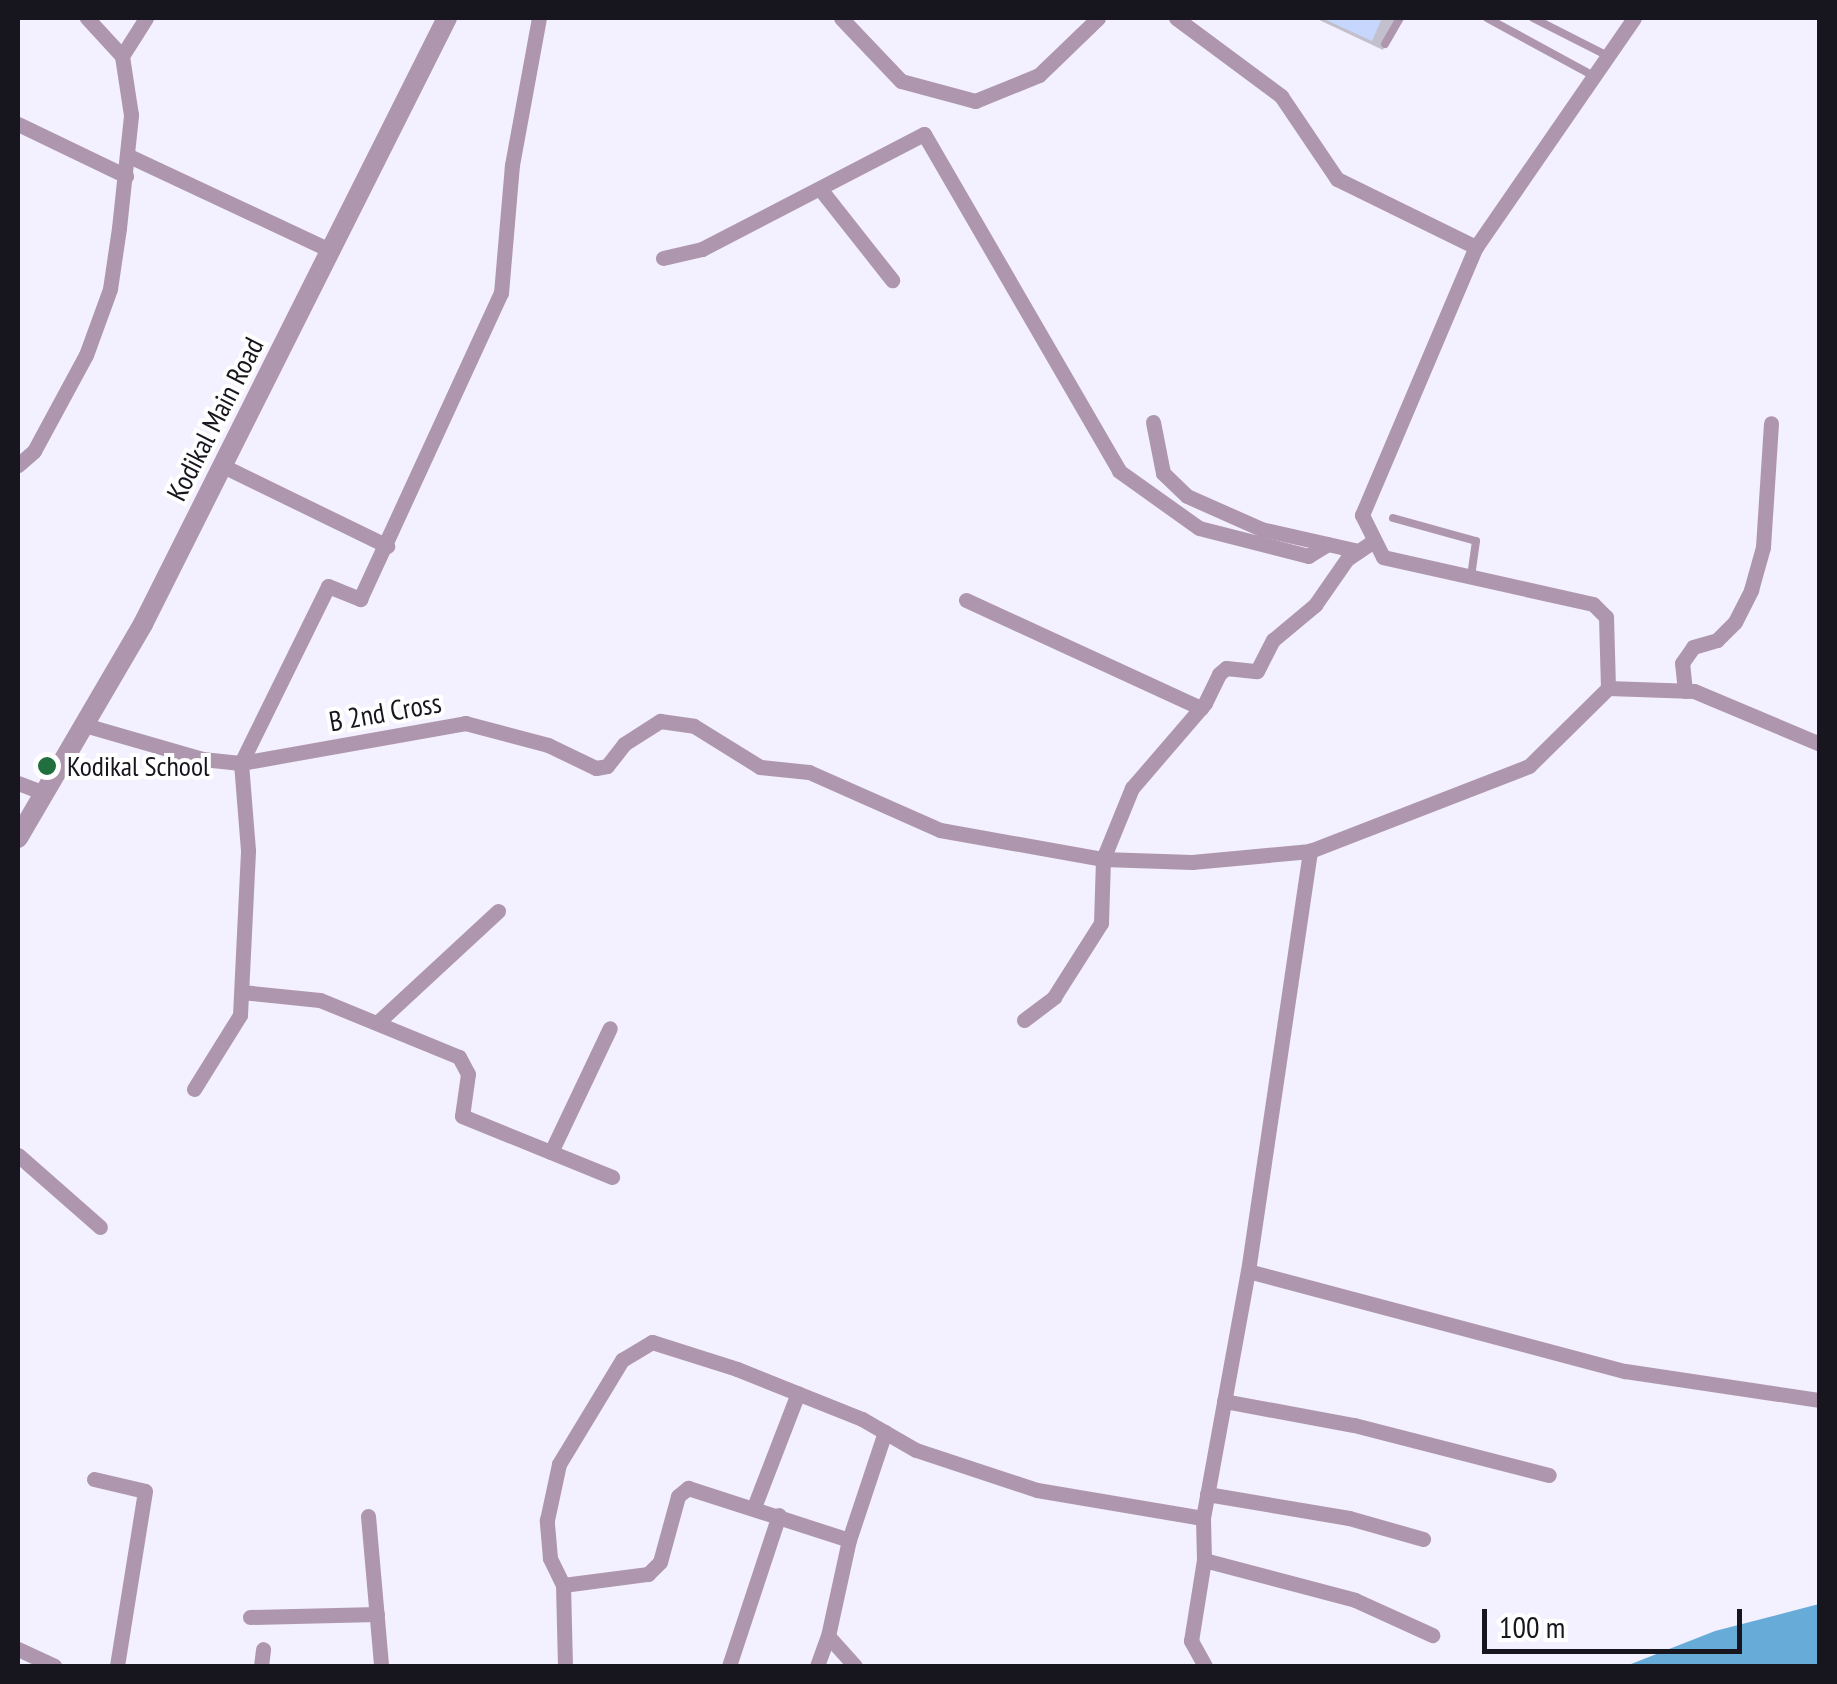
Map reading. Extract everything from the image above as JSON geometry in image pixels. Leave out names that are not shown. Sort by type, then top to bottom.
[{"type":"street","points":[[86,18],[122,56]]},
{"type":"street","points":[[18,465],[34,451],[86,354],[110,289],[129,156],[122,56],[146,18]]},
{"type":"street","name":"Kodikal Main Road","points":[[18,838],[42,792],[88,726],[447,18]]},
{"type":"street","points":[[194,1090],[240,1016],[248,850],[241,763],[328,586],[360,599],[501,292],[512,164],[539,18]]},
{"type":"street","points":[[841,18],[901,81],[975,101],[1039,75],[1098,18]]},
{"type":"street","points":[[1176,18],[1281,96],[1337,178],[1476,248]]},
{"type":"street","points":[[1024,1020],[1054,997],[1101,923],[1103,858],[1132,788],[1201,708],[1226,668],[1256,671],[1273,640],[1315,605],[1365,547],[1362,514],[1476,248],[1634,18]]},
{"type":"street","points":[[18,124],[126,176]]},
{"type":"street","points":[[663,258],[702,249],[924,134],[1119,472],[1199,528],[1308,556],[1328,544]]},
{"type":"street","points":[[129,156],[332,251]]},
{"type":"street","points":[[820,190],[892,280]]},
{"type":"street","points":[[1103,858],[1259,860],[1310,851],[1529,766],[1608,688],[1610,632],[1592,604],[1402,565],[1365,547],[1328,544],[1261,529],[1187,496],[1163,473],[1153,422]]},
{"type":"street","points":[[1685,691],[1682,662],[1694,647],[1717,640],[1736,622],[1751,590],[1764,547],[1771,423]]},
{"type":"street","points":[[221,465],[387,546]]},
{"type":"street","points":[[966,600],[1201,708]]},
{"type":"street","points":[[1608,688],[1685,691],[1820,744]]},
{"type":"street","name":"B 2nd Cross","points":[[88,726],[186,755],[241,763],[466,723],[548,745],[596,768],[607,766],[624,744],[660,721],[694,726],[760,766],[808,772],[940,830],[1103,858]]},
{"type":"street","points":[[18,783],[42,792]]},
{"type":"street","points":[[1205,1666],[1191,1641],[1204,1560],[1203,1518],[1248,1272],[1310,851]]},
{"type":"street","points":[[377,1023],[498,911]]},
{"type":"street","points":[[242,992],[320,1000],[460,1057],[468,1074],[462,1116],[612,1177]]},
{"type":"street","points":[[551,1152],[610,1028]]},
{"type":"street","points":[[18,1155],[100,1227]]},
{"type":"street","points":[[1248,1272],[1624,1371],[1820,1400]]},
{"type":"street","points":[[565,1666],[562,1584],[550,1558],[547,1520],[559,1464],[635,1350],[669,1345],[798,1393],[930,1455],[1037,1490],[1203,1518]]},
{"type":"street","points":[[754,1507],[798,1393]]},
{"type":"street","points":[[1224,1402],[1354,1425],[1549,1475]]},
{"type":"street","points":[[817,1666],[828,1636],[848,1540],[885,1432]]},
{"type":"street","points":[[94,1478],[144,1491],[117,1666]]},
{"type":"street","points":[[562,1584],[648,1574],[660,1562],[678,1496],[688,1488],[848,1540]]},
{"type":"street","points":[[1207,1494],[1350,1518],[1424,1539]]},
{"type":"street","points":[[729,1666],[779,1515]]},
{"type":"street","points":[[368,1516],[381,1666]]},
{"type":"street","points":[[1204,1560],[1355,1600],[1432,1635]]},
{"type":"street","points":[[250,1616],[377,1614]]},
{"type":"street","points":[[828,1636],[855,1666]]},
{"type":"street","points":[[18,1649],[54,1666]]},
{"type":"street","points":[[260,1666],[264,1649]]},
{"type":"lane","points":[[1385,44],[1400,18]]},
{"type":"lane","points":[[1487,18],[1594,76]]},
{"type":"lane","points":[[1533,18],[1608,56]]},
{"type":"lane","points":[[1554,54],[1565,34]]},
{"type":"lane","points":[[1393,518],[1476,541],[1471,578]]},
{"type":"water","points":[[1819,1604],[1819,1666],[1626,1666],[1715,1631]]},
{"type":"building","points":[[1322,18],[1382,18],[1372,41]]},
{"type":"place","name":"Kodikal School","points":[[47,766]]}]
